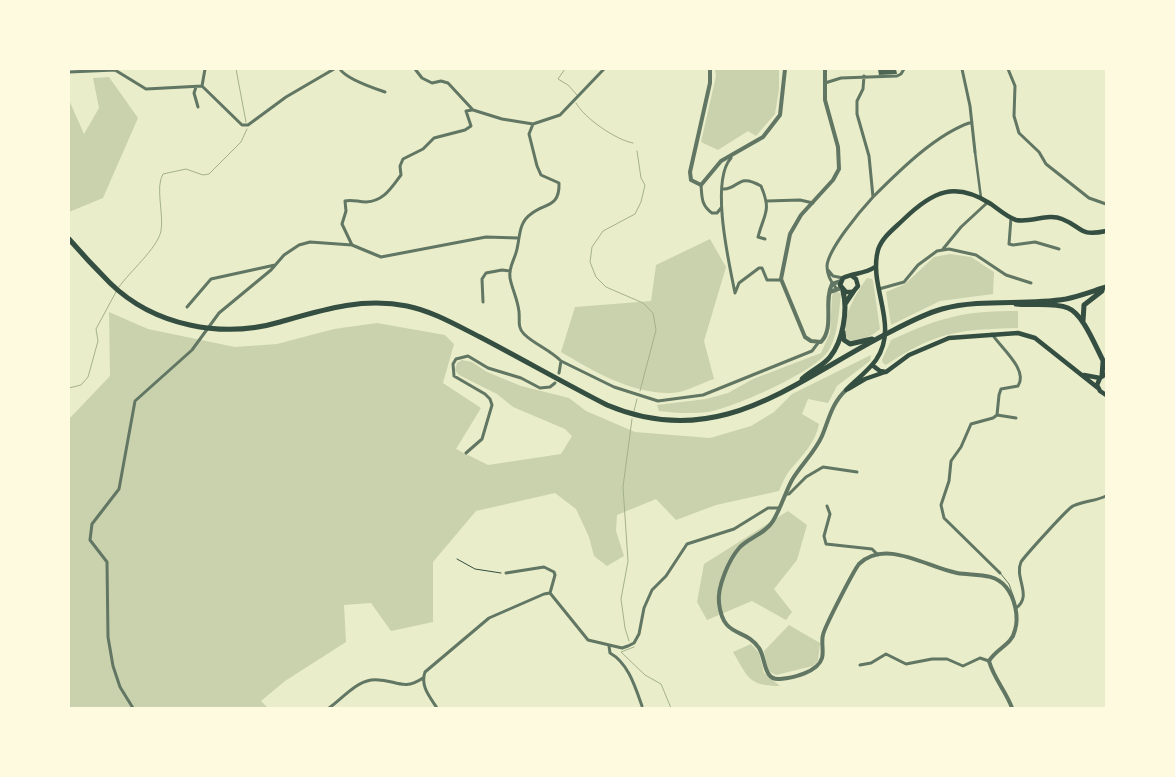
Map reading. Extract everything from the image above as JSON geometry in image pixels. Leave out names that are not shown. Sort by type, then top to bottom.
[{"type":"main road","points":[[846,390],[874,363],[886,336],[885,320],[875,267],[881,242],[926,200],[941,192],[954,190],[966,192],[981,198],[1011,217],[1023,220],[1060,218],[1079,231],[1095,233],[1106,231]]},
{"type":"main road","points":[[69,239],[111,284],[140,305],[167,318],[202,328],[225,330],[263,326],[333,307],[364,303],[408,306],[444,319],[607,405],[631,414],[669,421],[690,422],[725,416],[760,403],[914,319],[940,309],[988,302],[1066,299],[1106,287]]},
{"type":"main road","points":[[845,305],[840,289],[842,279],[865,273],[875,267]]},
{"type":"main road","points":[[796,384],[830,357],[838,342],[845,305],[865,273]]},
{"type":"main road","points":[[852,276],[858,284]]},
{"type":"main road","points":[[1084,324],[1082,310],[1084,305],[1106,287]]},
{"type":"main road","points":[[840,289],[853,292]]},
{"type":"main road","points":[[988,302],[1067,307],[1084,324],[1106,366]]},
{"type":"main road","points":[[842,322],[844,340],[850,344],[880,337]]},
{"type":"main road","points":[[846,390],[865,379],[886,372],[909,355],[949,338],[1018,333],[1035,338],[1106,395]]},
{"type":"main road","points":[[1098,388],[1103,376],[1102,359]]},
{"type":"main road","points":[[874,363],[880,371],[886,372]]},
{"type":"main road","points":[[1083,375],[1103,376]]},
{"type":"street","points":[[202,86],[204,69]]},
{"type":"street","points":[[202,86],[242,125],[248,125],[286,97],[334,69]]},
{"type":"street","points":[[340,69],[349,79],[361,81],[386,92]]},
{"type":"street","points":[[415,69],[422,78],[432,83],[441,80],[448,83],[472,110]]},
{"type":"street","points":[[352,245],[342,224],[346,211],[345,201],[366,202],[379,199],[387,194],[401,176],[400,166],[403,159],[423,149],[434,138],[465,130],[470,126],[466,111],[472,110],[502,119],[533,124],[560,115],[604,69]]},
{"type":"street","points":[[701,185],[691,180],[690,172],[710,83],[710,69]]},
{"type":"street","points":[[722,207],[717,213],[712,213],[706,208],[702,197],[701,185],[721,161],[764,137],[780,115],[785,69]]},
{"type":"street","points":[[818,343],[804,337],[781,280],[790,234],[801,215],[833,180],[839,169],[838,147],[825,100],[825,69]]},
{"type":"street","points":[[825,83],[840,78],[897,76],[904,69]]},
{"type":"street","points":[[962,69],[972,122],[981,198]]},
{"type":"street","points":[[1008,69],[1015,86],[1014,116],[1019,132],[1039,152],[1046,164],[1089,198],[1106,204]]},
{"type":"street","points":[[69,72],[115,70],[146,89],[202,86]]},
{"type":"street","points":[[864,76],[863,89],[857,101],[857,114],[869,156],[873,196]]},
{"type":"street","points":[[196,87],[194,94],[198,106]]},
{"type":"street","points":[[840,289],[832,284],[827,264],[839,243],[873,196],[915,158],[956,130],[972,122]]},
{"type":"street","points":[[533,124],[529,134],[537,166],[542,175],[559,183],[559,190],[556,198],[548,207],[531,213],[527,218],[518,238],[510,272],[523,334],[553,353],[561,361],[614,387],[658,401],[703,395],[731,386],[812,351],[828,334],[828,294],[832,284],[842,279]]},
{"type":"street","points":[[731,155],[725,166],[722,227],[735,293],[739,283],[759,268],[762,268],[767,280],[781,280]]},
{"type":"street","points":[[723,189],[727,189],[741,180],[749,180],[761,186],[764,198],[767,201],[766,214],[758,237],[764,239]]},
{"type":"street","points":[[767,201],[800,200],[812,202]]},
{"type":"street","points":[[943,250],[961,227],[988,202]]},
{"type":"street","points":[[1011,217],[1009,244],[1035,242],[1059,249]]},
{"type":"street","points":[[134,708],[120,687],[113,666],[108,636],[107,562],[90,540],[92,524],[119,489],[135,401],[194,345],[219,314],[284,255],[299,245],[310,242],[352,245],[380,257],[486,237],[518,238]]},
{"type":"street","points":[[879,289],[904,282],[918,265],[937,251],[943,250],[976,255],[1006,275],[1032,283]]},
{"type":"street","points":[[188,307],[210,279],[275,265]]},
{"type":"street","points":[[483,302],[482,279],[486,273],[502,270],[510,272]]},
{"type":"street","points":[[827,270],[833,276],[842,279]]},
{"type":"street","points":[[828,294],[840,289]]},
{"type":"street","points":[[992,334],[1022,376],[1018,386],[1002,389],[999,395],[997,415]]},
{"type":"street","points":[[466,453],[482,439],[492,405],[490,399],[485,394],[454,376],[453,364],[456,359],[468,356],[488,368],[521,378],[545,389],[554,383]]},
{"type":"street","points":[[559,373],[561,361]]},
{"type":"street","points":[[846,390],[833,406],[821,437],[786,494],[772,523],[740,548],[731,561],[723,580],[719,601],[722,617],[731,630],[754,641],[761,651],[766,673],[771,678],[779,680],[812,670],[818,665],[822,658],[823,634],[859,565],[870,557],[898,555],[958,574],[986,575],[1006,587],[1016,608],[1016,628],[1012,640],[993,655],[989,661],[993,675],[1006,691],[1012,708]]},
{"type":"street","points":[[1000,573],[944,518],[941,505],[947,489],[950,461],[961,447],[971,424],[993,418],[997,415],[1016,418]]},
{"type":"street","points":[[786,494],[789,494],[806,477],[823,467],[857,472]]},
{"type":"street","points":[[1016,608],[1022,604],[1024,596],[1020,565],[1027,554],[1071,507],[1106,496]]},
{"type":"street","points":[[827,506],[830,514],[824,536],[826,544],[872,549],[878,556]]},
{"type":"street","points":[[550,593],[588,640],[622,648],[634,643],[639,634],[644,608],[652,590],[666,576],[687,544],[734,528],[768,508],[779,508]]},
{"type":"street","points":[[506,573],[544,567],[555,575],[550,593]]},
{"type":"street","points":[[437,708],[425,689],[425,672],[490,618],[550,593]]},
{"type":"street","points":[[609,646],[610,653],[620,659],[625,667],[642,706]]},
{"type":"street","points":[[860,665],[871,663],[886,654],[906,664],[932,659],[952,660],[963,666],[980,658],[989,661]]},
{"type":"street","points":[[329,708],[346,693],[369,680],[385,680],[405,686],[424,677]]},
{"type":"lane","points":[[1000,573],[1010,584],[1014,596],[1013,600]]},
{"type":"path","points":[[457,559],[475,569],[506,573]]},
{"type":"green space","points":[[715,69],[779,69],[779,89],[775,114],[756,136],[748,131],[718,150],[701,142],[716,76]]},
{"type":"green space","points":[[109,77],[138,118],[103,198],[69,212],[69,100],[84,134],[99,108],[93,78]]},
{"type":"green space","points":[[710,239],[726,267],[704,341],[714,379],[671,393],[642,390],[613,380],[561,352],[575,307],[651,301],[656,265]]},
{"type":"green space","points":[[950,254],[971,257],[994,272],[993,294],[940,301],[891,325],[886,292],[905,284],[934,257]]},
{"type":"green space","points":[[867,278],[873,281],[880,329],[866,338],[850,342],[846,335],[846,318],[853,300]]},
{"type":"green space","points":[[834,292],[841,294],[838,323],[832,344],[821,359],[809,368],[754,396],[720,409],[696,413],[659,411],[657,405],[706,399],[728,393],[753,379],[821,353],[830,333],[832,296]]},
{"type":"green space","points":[[1018,311],[1018,328],[949,334],[920,345],[886,365],[883,363],[882,360],[891,340],[924,326],[967,314]]},
{"type":"green space","points":[[109,312],[148,329],[235,347],[277,344],[334,329],[377,323],[445,335],[454,344],[443,383],[481,408],[456,449],[488,465],[561,454],[572,436],[565,429],[513,407],[497,394],[459,375],[455,370],[457,363],[462,360],[472,362],[487,372],[521,386],[569,398],[586,411],[635,432],[710,438],[751,426],[774,412],[792,394],[871,355],[870,361],[837,386],[828,403],[808,399],[802,414],[819,424],[817,431],[808,449],[790,470],[779,491],[716,505],[676,520],[656,499],[617,515],[616,531],[624,556],[607,566],[594,556],[589,537],[576,509],[555,493],[476,511],[433,562],[433,622],[391,631],[371,603],[344,605],[346,642],[285,681],[261,701],[268,708],[69,708],[69,419],[110,376]]},
{"type":"green space","points":[[788,511],[807,525],[797,560],[774,589],[792,612],[786,620],[752,601],[707,620],[697,602],[704,564]]},
{"type":"green space","points":[[789,625],[820,643],[818,661],[813,666],[776,675],[768,671],[764,651]]},
{"type":"green space","points":[[751,644],[759,653],[764,673],[780,686],[769,686],[755,682],[746,674],[733,652]]},
{"type":"building","points":[[878,69],[896,69],[897,74],[879,75]]},
{"type":"waterway","points":[[236,69],[246,122]]},
{"type":"waterway","points":[[565,69],[558,79],[568,85],[577,95]]},
{"type":"waterway","points":[[576,103],[601,128],[618,138],[633,143]]},
{"type":"waterway","points":[[119,287],[149,252],[161,231],[160,186],[163,174],[186,169],[203,175],[209,174],[241,142],[247,129]]},
{"type":"waterway","points":[[637,151],[641,178],[645,185],[641,202],[635,214],[603,231],[592,247],[590,262],[596,277],[606,287],[643,303],[653,313],[656,330],[640,391]]},
{"type":"waterway","points":[[69,388],[81,385],[88,377],[98,341],[96,329],[117,290]]},
{"type":"waterway","points":[[634,411],[637,399]]},
{"type":"waterway","points":[[629,641],[621,599],[628,561],[623,487],[632,419]]},
{"type":"waterway","points":[[634,647],[621,652],[645,675],[661,684],[671,708]]}]
